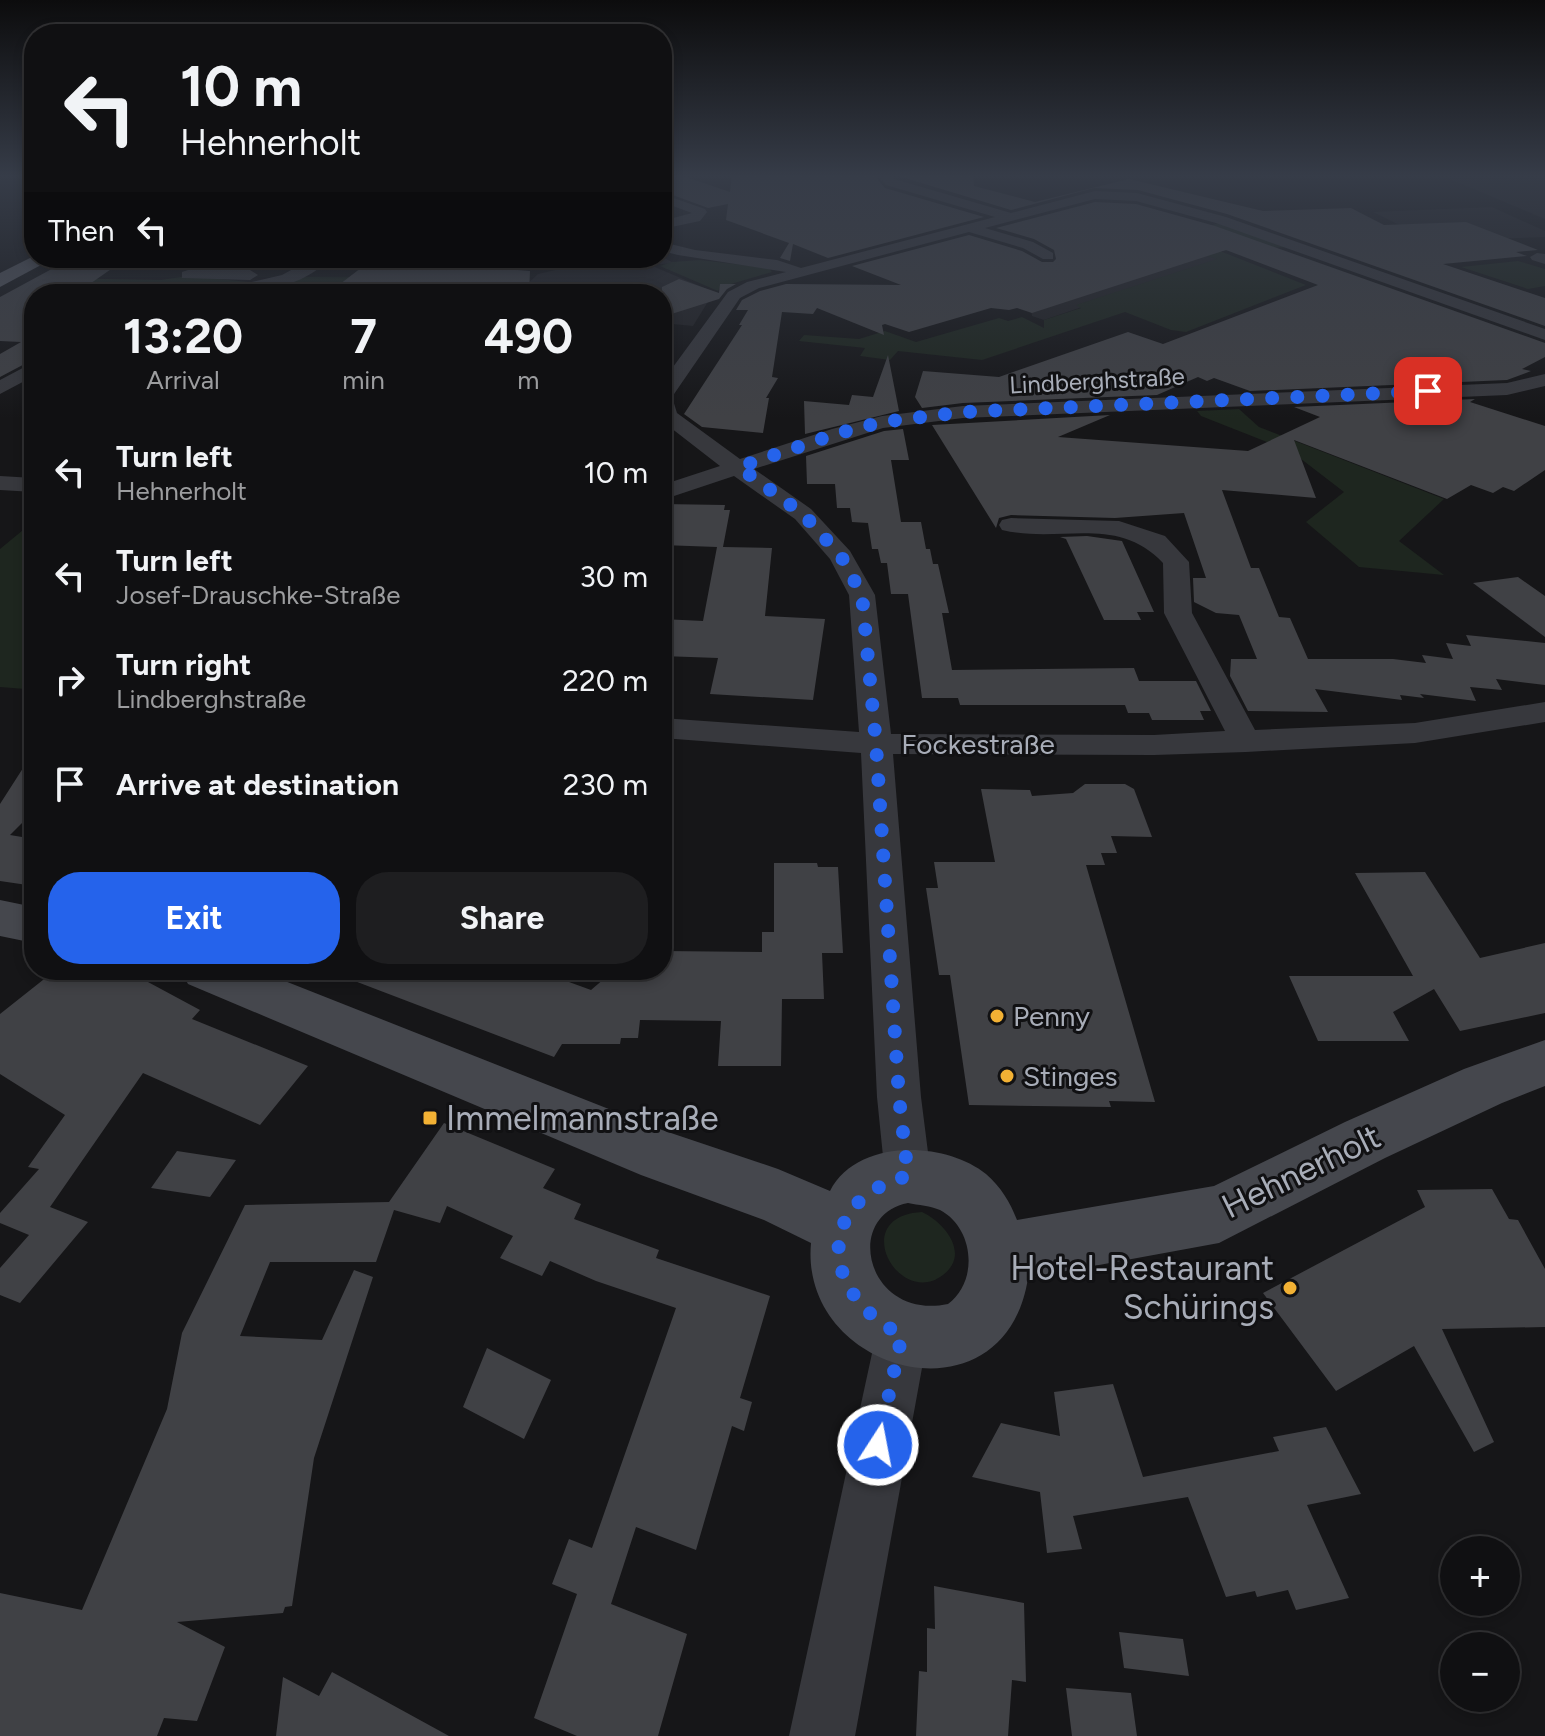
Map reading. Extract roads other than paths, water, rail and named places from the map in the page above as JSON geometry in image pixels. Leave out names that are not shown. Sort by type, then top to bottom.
[{"type":"main road","points":[[0,269],[24,257]]},
{"type":"main road","points":[[0,281],[25,268]]},
{"type":"street","points":[[696,256],[776,264],[799,270]]},
{"type":"street","points":[[672,382],[734,295],[753,285],[799,270],[854,256]]},
{"type":"street","points":[[1322,256],[1545,335]]},
{"type":"street","points":[[258,284],[309,268]]},
{"type":"street","points":[[188,275],[282,278]]},
{"type":"street","points":[[0,388],[24,374]]},
{"type":"street","name":"Lindberghstraße","points":[[672,490],[839,433],[882,422],[963,412],[1507,389],[1545,380]]},
{"type":"street","points":[[1507,389],[1535,402]]},
{"type":"street","points":[[672,419],[803,514],[841,556],[862,595],[876,744],[899,1097],[908,1176]]},
{"type":"street","points":[[0,483],[24,484]]},
{"type":"street","points":[[1011,525],[1119,528],[1156,541],[1176,562],[1178,613],[1246,742]]},
{"type":"street","name":"Fockestraße","points":[[672,729],[876,744],[1154,745],[1415,733],[1545,712]]},
{"type":"street","points":[[0,918],[24,923]]},
{"type":"street","points":[[230,980],[649,1151],[778,1197],[842,1227]]},
{"type":"street","name":"Hehnerholt","points":[[1000,1253],[1219,1214],[1365,1140],[1483,1086],[1545,1063]]},
{"type":"street","points":[[908,1176],[946,1183],[965,1194],[983,1214],[1000,1253],[1000,1275],[993,1300],[977,1322],[952,1335],[929,1339],[902,1335],[880,1324],[861,1307],[848,1288],[839,1249],[842,1227],[857,1201],[880,1183],[908,1176]]},
{"type":"street","points":[[822,1736],[902,1335]]},
{"type":"place","name":"Penny","points":[[997,1016]]},
{"type":"place","name":"Stinges","points":[[1007,1076]]},
{"type":"place","name":"Immelmannstraße","points":[[430,1118]]},
{"type":"place","name":"Hotel-Restaurant Schürings","points":[[1290,1288]]}]
